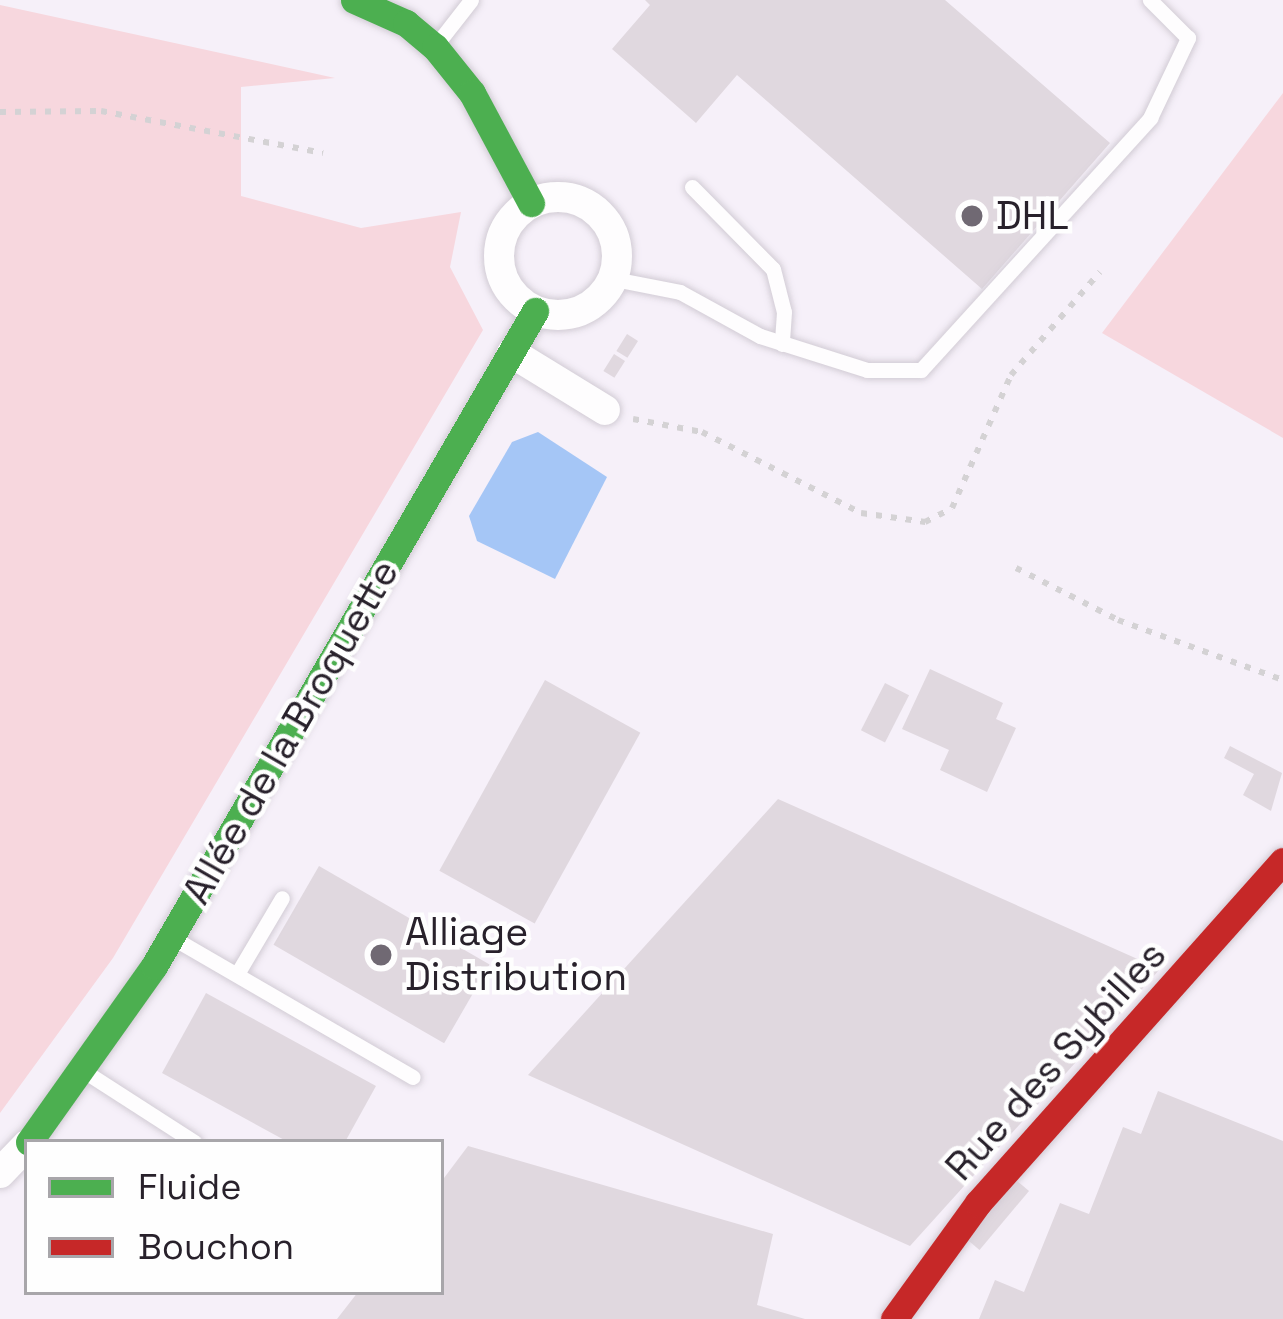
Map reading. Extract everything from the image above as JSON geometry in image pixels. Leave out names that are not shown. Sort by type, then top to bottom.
[{"type":"street","points":[[354,0],[406,22],[435,47],[472,94],[531,203]]},
{"type":"street","points":[[572,198],[591,206],[615,238],[614,279],[572,315],[535,311],[507,287],[499,251],[514,216],[531,203],[572,198]]},
{"type":"street","name":"Allée de la Broquette","points":[[31,1139],[170,937],[535,311]]},
{"type":"street","points":[[512,353],[605,410]]},
{"type":"street","name":"Rue des Sybilles","points":[[894,1319],[978,1203],[1283,861]]},
{"type":"street","name":"Allée de la Broquette","points":[[0,1173],[24,1147]]},
{"type":"lane","points":[[435,47],[471,0]]},
{"type":"lane","points":[[614,279],[680,292],[782,344],[897,375],[921,370],[1150,118],[1188,38],[1150,0]]},
{"type":"lane","points":[[692,187],[773,269],[784,312],[782,344]]},
{"type":"lane","points":[[237,974],[282,898]]},
{"type":"lane","points":[[170,937],[413,1077]]},
{"type":"lane","points":[[82,1070],[189,1139]]},
{"type":"path","points":[[0,112],[101,111],[323,153]]},
{"type":"path","points":[[605,410],[702,433],[861,513],[925,522],[952,508],[1011,375],[1100,272]]},
{"type":"path","points":[[1016,568],[1118,620],[1283,680]]},
{"type":"shaded area","points":[[0,5],[335,78],[241,87],[241,196],[361,228],[461,212],[450,267],[483,330],[113,958],[0,1113]]},
{"type":"shaded area","points":[[1283,93],[1283,438],[1102,333]]},
{"type":"water","points":[[538,432],[607,477],[555,579],[477,541],[469,516],[512,442]]},
{"type":"building","name":"DHL","points":[[645,0],[945,0],[1110,143],[982,289],[737,75],[696,123],[612,49],[650,5]]},
{"type":"building","points":[[627,334],[638,341],[627,358],[616,351]]},
{"type":"building","points":[[614,354],[625,361],[614,378],[603,371]]},
{"type":"building","points":[[930,669],[1003,703],[996,719],[1016,728],[987,792],[940,770],[949,750],[902,729]]},
{"type":"building","points":[[545,680],[640,733],[535,924],[439,871]]},
{"type":"building","points":[[885,683],[909,695],[885,742],[861,730]]},
{"type":"building","points":[[1230,746],[1282,773],[1271,811],[1243,795],[1254,774],[1224,758]]},
{"type":"building","points":[[778,799],[1160,969],[910,1246],[528,1075]]},
{"type":"building","name":"Alliage Distribution","points":[[319,866],[490,964],[444,1043],[274,945]]},
{"type":"building","points":[[206,993],[376,1086],[347,1139],[283,1139],[162,1073]]},
{"type":"building","points":[[1158,1091],[1283,1141],[1283,1319],[979,1319],[995,1280],[1024,1292],[1060,1203],[1089,1214],[1123,1127],[1141,1134]]},
{"type":"building","points":[[468,1146],[773,1234],[757,1305],[805,1319],[337,1319],[356,1295],[444,1295],[444,1178]]},
{"type":"building","points":[[1016,1180],[1029,1191],[980,1250],[967,1239]]},
{"type":"traffic: fast","points":[[354,0],[406,23],[435,47],[472,93],[531,203]]},
{"type":"traffic: fast","points":[[31,1139],[154,966],[535,311]]},
{"type":"traffic: jam","points":[[894,1319],[978,1203],[1283,861]]},
{"type":"place","name":"DHL","points":[[972,216]]},
{"type":"place","name":"Alliage Distribution","points":[[381,955]]}]
